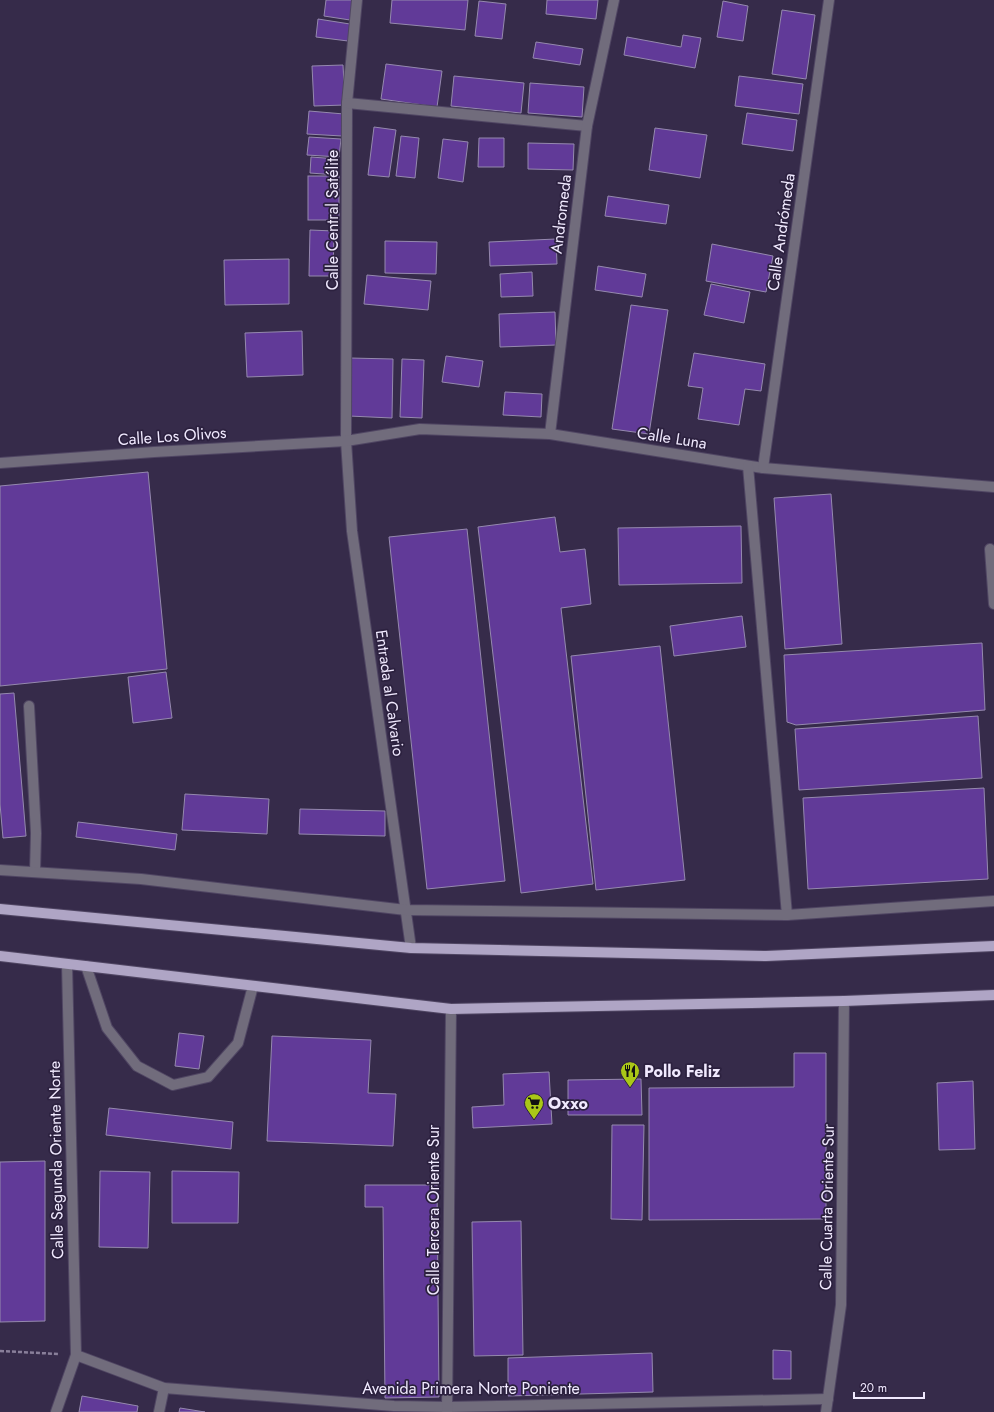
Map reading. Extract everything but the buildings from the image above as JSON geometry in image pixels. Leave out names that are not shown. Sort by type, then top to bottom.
[{"type":"main road","points":[[0,909],[411,948],[766,956],[994,946]]},
{"type":"main road","points":[[0,956],[451,1009],[844,1001],[994,995]]},
{"type":"street","name":"Calle Central Satélite","points":[[346,441],[347,103],[357,0]]},
{"type":"street","name":"Andromeda","points":[[550,434],[587,126],[614,0]]},
{"type":"street","name":"Calle Andrómeda","points":[[763,468],[829,0]]},
{"type":"street","points":[[347,103],[587,126]]},
{"type":"street","name":"Calle Luna","points":[[346,441],[420,429],[550,434],[763,468],[994,487]]},
{"type":"street","name":"Calle Los Olivos","points":[[0,463],[162,451],[346,441]]},
{"type":"street","name":"Entrada al Calvario","points":[[346,441],[352,531],[411,948]]},
{"type":"street","points":[[748,466],[787,915]]},
{"type":"street","points":[[990,549],[994,604]]},
{"type":"street","points":[[29,706],[36,833],[35,872]]},
{"type":"street","points":[[0,870],[141,879],[406,910],[787,915],[994,901]]},
{"type":"street","name":"Calle Segunda Oriente Norte","points":[[67,964],[76,1356]]},
{"type":"street","points":[[86,966],[107,1028],[137,1066],[173,1085],[208,1077],[238,1043],[254,986]]},
{"type":"street","name":"Calle Cuarta Oriente Sur","points":[[826,1412],[841,1306],[844,1001]]},
{"type":"street","name":"Calle Tercera Oriente Sur","points":[[447,1409],[451,1009]]},
{"type":"street","points":[[56,1412],[76,1356]]},
{"type":"street","name":"Avenida Primera Norte Poniente","points":[[76,1356],[164,1388],[394,1406],[447,1409],[828,1400]]},
{"type":"street","points":[[159,1412],[164,1388]]},
{"type":"path","points":[[0,1351],[76,1356]]},
{"type":"place","name":"Pollo Feliz","points":[[630,1088]]},
{"type":"place","name":"Oxxo","points":[[534,1120]]}]
